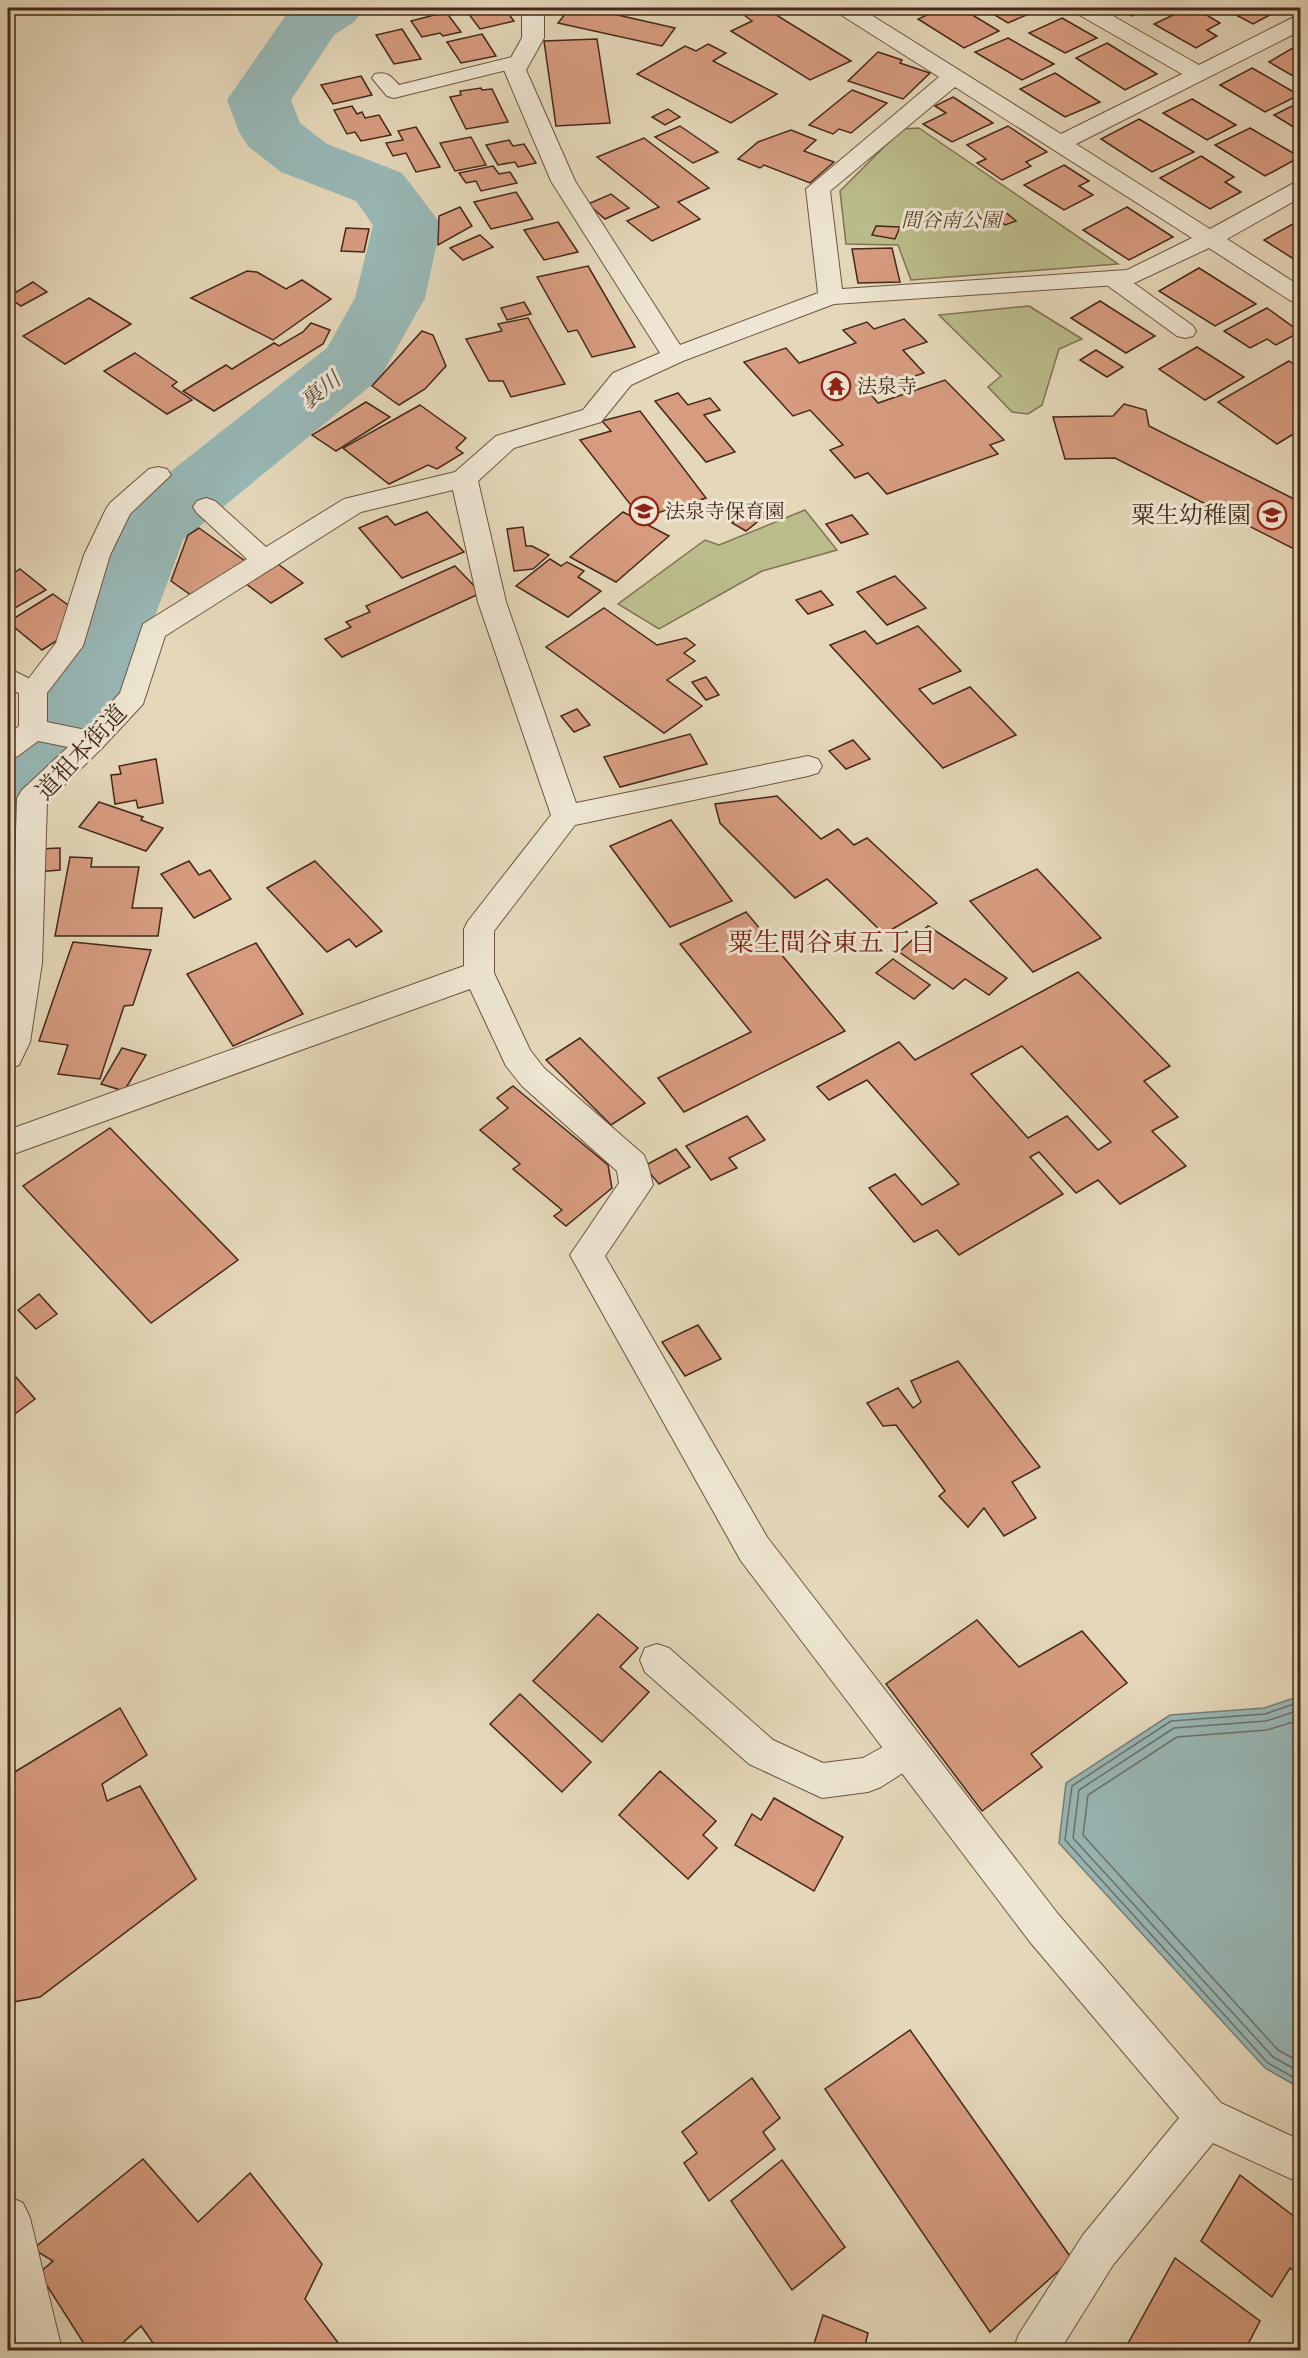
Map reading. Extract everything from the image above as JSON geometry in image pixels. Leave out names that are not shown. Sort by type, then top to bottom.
[{"type":"street","points":[[537,8],[534,12],[533,38],[515,70],[562,181],[674,356]]},
{"type":"street","points":[[846,8],[1300,296]]},
{"type":"street","points":[[1084,8],[1198,74]]},
{"type":"street","points":[[1059,144],[1300,23]]},
{"type":"street","points":[[831,297],[818,189],[954,76]]},
{"type":"street","points":[[206,507],[265,561],[353,505],[464,478],[505,442],[592,416],[622,379],[674,356],[831,297],[1132,277],[1209,239],[1300,189]]},
{"type":"street","points":[[33,730],[33,691],[69,646],[97,555],[119,509],[158,475]]},
{"type":"street","points":[[464,478],[492,602],[566,816]]},
{"type":"street","name":"道祖本街道","points":[[8,1056],[14,1042],[27,963],[32,798],[92,741],[133,697],[153,631],[265,561]]},
{"type":"street","points":[[8,749],[33,730],[92,741]]},
{"type":"street","points":[[808,766],[566,816],[479,929],[479,973],[517,1058],[533,1077],[632,1165],[636,1185],[586,1255],[754,1549],[1044,1928],[1206,2118],[1300,2162]]},
{"type":"street","points":[[8,1143],[479,973]]},
{"type":"street","points":[[1035,2350],[1098,2250],[1206,2118]]},
{"type":"street","points":[[8,2218],[40,2350]]},
{"type":"lane","points":[[382,78],[394,92],[520,61]]},
{"type":"lane","points":[[1112,278],[1185,331]]},
{"type":"lane","points":[[8,676],[33,691]]},
{"type":"lane","points":[[657,1660],[761,1752],[822,1781],[868,1775],[908,1750]]},
{"type":"green space","name":"間谷南公園","points":[[919,128],[1118,264],[911,280],[898,245],[846,244],[840,191],[902,129]]},
{"type":"green space","points":[[1029,306],[1082,339],[1059,349],[1042,405],[1028,414],[1012,412],[988,387],[1001,376],[939,315]]},
{"type":"green space","points":[[805,510],[837,550],[762,571],[659,629],[618,604],[705,540],[719,545]]},
{"type":"water","points":[[1300,1696],[1300,2088],[1265,2068],[1059,1843],[1066,1783],[1170,1715],[1264,1708]]},
{"type":"building","points":[[504,8],[514,21],[480,29],[465,9]]},
{"type":"building","points":[[570,8],[614,8],[609,13],[675,28],[662,46],[558,23]]},
{"type":"building","points":[[765,8],[851,61],[810,80],[731,31],[752,21],[744,15]]},
{"type":"building","points":[[942,8],[961,8],[999,31],[964,48],[918,19]]},
{"type":"building","points":[[983,8],[1037,8],[1040,9],[1008,23]]},
{"type":"building","points":[[1119,8],[1148,8],[1132,16]]},
{"type":"building","points":[[1148,8],[1172,8],[1157,15]]},
{"type":"building","points":[[1188,8],[1195,8],[1220,23],[1207,30],[1217,36],[1196,48],[1154,24]]},
{"type":"building","points":[[1223,8],[1283,8],[1253,24]]},
{"type":"building","points":[[446,12],[461,32],[422,37],[411,21]]},
{"type":"building","points":[[1062,18],[1097,38],[1065,53],[1029,33]]},
{"type":"building","points":[[402,29],[421,59],[394,64],[376,35]]},
{"type":"building","points":[[482,34],[496,56],[461,63],[447,42]]},
{"type":"building","points":[[1008,38],[1054,64],[1022,80],[975,52]]},
{"type":"building","points":[[597,39],[610,123],[556,126],[544,41]]},
{"type":"building","points":[[1107,43],[1157,74],[1125,90],[1076,58]]},
{"type":"building","points":[[708,44],[726,53],[713,61],[777,94],[731,123],[637,74],[685,46],[696,51]]},
{"type":"building","points":[[1296,46],[1300,48],[1300,80],[1269,62]]},
{"type":"building","points":[[878,52],[902,60],[900,63],[930,73],[903,99],[848,81]]},
{"type":"building","points":[[1252,68],[1299,95],[1265,112],[1220,85]]},
{"type":"building","points":[[1055,73],[1100,102],[1065,117],[1020,89]]},
{"type":"building","points":[[361,76],[372,95],[333,104],[321,85]]},
{"type":"building","points":[[481,88],[482,90],[492,89],[508,122],[466,129],[450,97],[461,95],[460,91]]},
{"type":"building","points":[[852,90],[887,103],[851,133],[839,129],[833,134],[809,125]]},
{"type":"building","points":[[953,97],[993,123],[952,142],[923,124],[946,113],[935,106]]},
{"type":"building","points":[[1192,99],[1236,125],[1207,140],[1163,113]]},
{"type":"building","points":[[1300,102],[1300,131],[1274,115]]},
{"type":"building","points":[[352,106],[357,114],[362,112],[365,118],[379,115],[391,135],[361,141],[355,132],[347,134],[334,110]]},
{"type":"building","points":[[668,109],[680,117],[665,125],[652,117]]},
{"type":"building","points":[[1139,119],[1194,152],[1152,172],[1101,139]]},
{"type":"building","points":[[680,126],[718,152],[693,163],[655,137]]},
{"type":"building","points":[[1008,126],[1047,152],[1026,162],[1031,166],[1002,180],[977,163],[986,159],[967,145]]},
{"type":"building","points":[[416,127],[440,167],[416,172],[406,153],[393,156],[386,143],[403,140],[398,131]]},
{"type":"building","points":[[1250,128],[1300,157],[1265,176],[1215,145]]},
{"type":"building","points":[[791,130],[816,140],[804,151],[834,162],[810,183],[764,165],[760,168],[738,159],[758,142]]},
{"type":"building","points":[[471,137],[486,165],[455,171],[440,143]]},
{"type":"building","points":[[644,138],[709,188],[678,202],[700,219],[652,241],[627,221],[659,207],[597,157]]},
{"type":"building","points":[[509,140],[513,146],[524,144],[536,163],[518,167],[515,162],[498,165],[486,145]]},
{"type":"building","points":[[1201,156],[1234,177],[1225,182],[1241,192],[1210,209],[1160,178]]},
{"type":"building","points":[[1064,165],[1089,181],[1079,186],[1093,195],[1064,210],[1024,185]]},
{"type":"building","points":[[493,166],[499,174],[510,172],[517,183],[481,191],[476,181],[466,183],[459,173]]},
{"type":"building","points":[[516,192],[533,219],[491,229],[474,202]]},
{"type":"building","points":[[611,194],[629,208],[605,219],[588,204]]},
{"type":"building","points":[[460,207],[472,226],[438,245],[439,216]]},
{"type":"building","points":[[1127,207],[1173,237],[1129,260],[1083,230]]},
{"type":"building","points":[[1004,211],[1016,221],[1005,225],[994,215]]},
{"type":"building","points":[[1300,220],[1300,263],[1264,240]]},
{"type":"building","points":[[558,222],[578,252],[544,260],[524,230]]},
{"type":"building","points":[[876,226],[900,227],[895,239],[872,235]]},
{"type":"building","points":[[346,228],[369,229],[364,252],[341,251]]},
{"type":"building","points":[[480,235],[493,247],[463,260],[450,248]]},
{"type":"building","points":[[892,248],[900,282],[858,283],[852,249]]},
{"type":"building","points":[[588,266],[635,347],[592,357],[577,330],[568,332],[537,277]]},
{"type":"building","points":[[1199,268],[1256,304],[1215,326],[1159,291]]},
{"type":"building","points":[[247,271],[257,272],[286,289],[302,280],[331,299],[273,340],[191,298]]},
{"type":"building","points":[[33,282],[47,292],[21,306],[8,297]]},
{"type":"building","points":[[89,298],[131,324],[65,364],[23,336]]},
{"type":"building","points":[[1100,301],[1155,336],[1126,353],[1071,318]]},
{"type":"building","points":[[524,302],[531,314],[507,320],[501,308]]},
{"type":"building","points":[[1267,308],[1300,332],[1276,345],[1267,339],[1250,348],[1224,331]]},
{"type":"building","points":[[528,318],[565,384],[511,397],[503,381],[489,381],[466,339],[502,331],[498,324]]},
{"type":"building","points":[[904,319],[927,342],[903,350],[924,373],[869,392],[878,403],[945,380],[1004,440],[990,445],[998,454],[887,494],[868,473],[855,478],[830,450],[843,445],[810,410],[793,416],[744,362],[786,348],[799,363],[856,343],[843,330],[867,322],[874,329]]},
{"type":"building","points":[[311,323],[330,330],[323,344],[214,411],[183,391],[226,365],[232,369],[274,343],[279,346],[303,332]]},
{"type":"building","points":[[422,331],[433,335],[446,366],[425,389],[399,405],[372,386]]},
{"type":"building","points":[[1197,347],[1244,377],[1205,400],[1159,369]]},
{"type":"building","points":[[1096,350],[1123,367],[1107,377],[1080,360]]},
{"type":"building","points":[[135,353],[177,382],[172,386],[192,400],[167,414],[104,371]]},
{"type":"building","points":[[1289,361],[1300,369],[1300,430],[1277,444],[1218,402]]},
{"type":"building","points":[[678,393],[688,405],[710,398],[720,410],[704,415],[735,452],[706,462],[655,401]]},
{"type":"building","points":[[366,402],[390,417],[336,451],[312,435]]},
{"type":"building","points":[[1124,404],[1146,410],[1149,426],[1300,502],[1300,552],[1115,458],[1065,459],[1053,417],[1113,416]]},
{"type":"building","points":[[420,405],[466,438],[456,448],[463,453],[437,469],[428,465],[389,484],[343,448]]},
{"type":"building","points":[[640,411],[706,498],[641,518],[580,440],[611,431],[602,421]]},
{"type":"building","points":[[753,506],[767,514],[746,531],[732,523]]},
{"type":"building","points":[[427,512],[464,552],[402,578],[359,528],[387,516],[395,525]]},
{"type":"building","points":[[623,512],[669,536],[616,582],[570,557]]},
{"type":"building","points":[[852,515],[868,534],[841,543],[826,524]]},
{"type":"building","points":[[523,527],[526,546],[532,546],[549,555],[533,569],[514,571],[507,529]]},
{"type":"building","points":[[199,528],[245,561],[191,595],[171,581],[188,535]]},
{"type":"building","points":[[550,559],[561,566],[567,562],[584,571],[578,577],[601,591],[568,617],[516,586]]},
{"type":"building","points":[[278,564],[303,583],[271,603],[245,583]]},
{"type":"building","points":[[455,566],[481,593],[342,657],[325,639],[351,627],[346,622],[370,612],[366,606]]},
{"type":"building","points":[[20,569],[46,590],[8,612],[8,577]]},
{"type":"building","points":[[895,576],[926,608],[887,625],[857,592]]},
{"type":"building","points":[[821,591],[833,605],[808,614],[796,600]]},
{"type":"building","points":[[53,594],[68,605],[61,638],[42,650],[8,622]]},
{"type":"building","points":[[604,608],[657,645],[686,638],[695,645],[684,653],[695,661],[667,680],[702,706],[664,733],[546,647]]},
{"type":"building","points":[[918,626],[961,671],[919,689],[933,704],[970,687],[1016,735],[943,768],[830,645],[865,631],[877,644]]},
{"type":"building","points":[[706,677],[719,695],[706,700],[692,682]]},
{"type":"building","points":[[577,709],[590,725],[574,732],[561,716]]},
{"type":"building","points":[[690,734],[707,764],[620,787],[604,757]]},
{"type":"building","points":[[853,740],[870,759],[846,769],[829,751]]},
{"type":"building","points":[[156,759],[163,803],[138,808],[136,800],[115,804],[111,775],[121,774],[119,766]]},
{"type":"building","points":[[777,796],[821,839],[838,829],[854,845],[867,838],[937,903],[884,934],[827,879],[795,898],[720,823],[715,804]]},
{"type":"building","points":[[99,802],[143,817],[141,820],[163,828],[146,851],[79,827]]},
{"type":"building","points":[[671,820],[732,901],[670,927],[610,846]]},
{"type":"building","points":[[60,848],[60,870],[36,872],[38,849]]},
{"type":"building","points":[[70,857],[92,858],[91,867],[139,867],[132,908],[162,908],[158,936],[55,936]]},
{"type":"building","points":[[189,861],[199,875],[210,870],[231,899],[194,918],[161,874]]},
{"type":"building","points":[[315,861],[382,931],[356,947],[349,939],[327,952],[267,888]]},
{"type":"building","points":[[1037,869],[1101,938],[1033,972],[970,901]]},
{"type":"building","points":[[746,912],[845,1031],[684,1112],[658,1078],[751,1032],[680,944]]},
{"type":"building","points":[[928,926],[1007,978],[989,995],[965,979],[953,989],[899,952]]},
{"type":"building","points":[[73,942],[151,950],[133,1005],[124,1006],[100,1079],[58,1074],[68,1045],[39,1041]]},
{"type":"building","points":[[256,943],[303,1014],[233,1046],[187,974]]},
{"type":"building","points":[[893,959],[930,985],[914,999],[876,973]]},
{"type":"building","points":[[1078,972],[1170,1066],[1144,1081],[1178,1117],[1152,1131],[1186,1166],[1120,1204],[1098,1180],[1076,1193],[1039,1152],[1030,1157],[1063,1194],[959,1255],[937,1230],[914,1242],[869,1188],[895,1174],[922,1205],[959,1184],[867,1080],[829,1100],[817,1087],[899,1042],[915,1060]],"holes":[[[1022,1046],[1111,1142],[1098,1150],[1067,1116],[1028,1138],[971,1074]]]},
{"type":"building","points":[[580,1038],[645,1103],[611,1125],[546,1060]]},
{"type":"building","points":[[122,1048],[146,1055],[124,1091],[101,1084]]},
{"type":"building","points":[[513,1086],[608,1165],[612,1188],[566,1226],[554,1216],[562,1210],[513,1169],[520,1164],[480,1130],[508,1108],[497,1098]]},
{"type":"building","points":[[747,1116],[765,1140],[729,1158],[737,1168],[711,1180],[686,1146]]},
{"type":"building","points":[[110,1128],[238,1260],[151,1323],[23,1186]]},
{"type":"building","points":[[676,1149],[690,1167],[659,1184],[644,1166]]},
{"type":"building","points":[[39,1294],[57,1314],[36,1329],[18,1310]]},
{"type":"building","points":[[698,1325],[721,1359],[685,1376],[662,1342]]},
{"type":"building","points":[[958,1361],[1040,1467],[1012,1482],[1036,1518],[1004,1536],[984,1508],[968,1527],[939,1496],[945,1491],[896,1425],[883,1426],[867,1403],[898,1388],[913,1408],[921,1402],[911,1381]]},
{"type":"building","points":[[8,1368],[35,1399],[8,1419]]},
{"type":"building","points":[[598,1614],[638,1648],[620,1667],[649,1692],[602,1742],[533,1681]]},
{"type":"building","points":[[977,1620],[1019,1667],[1082,1631],[1127,1683],[1031,1754],[1042,1767],[982,1811],[886,1684]]},
{"type":"building","points":[[520,1694],[591,1762],[562,1792],[490,1724]]},
{"type":"building","points":[[120,1708],[147,1755],[102,1784],[107,1801],[140,1786],[196,1879],[40,1997],[8,2003],[8,1776]]},
{"type":"building","points":[[660,1771],[716,1821],[703,1835],[717,1848],[688,1879],[619,1815]]},
{"type":"building","points":[[774,1798],[843,1837],[814,1891],[735,1845],[752,1814],[761,1820]]},
{"type":"building","points":[[910,2030],[1072,2259],[990,2332],[825,2089]]},
{"type":"building","points":[[752,2078],[780,2118],[763,2132],[775,2149],[709,2201],[684,2163],[697,2153],[682,2132]]},
{"type":"building","points":[[143,2159],[198,2222],[250,2173],[322,2264],[305,2299],[339,2344],[333,2350],[158,2350],[141,2326],[115,2350],[88,2350],[39,2273],[53,2261],[33,2249]]},
{"type":"building","points":[[782,2160],[845,2247],[792,2290],[731,2201]]},
{"type":"building","points":[[1240,2175],[1300,2221],[1300,2276],[1290,2268],[1272,2297],[1201,2241]]},
{"type":"building","points":[[1175,2258],[1260,2321],[1245,2350],[1131,2350],[1126,2347]]},
{"type":"building","points":[[823,2315],[868,2333],[864,2350],[812,2350]]},
{"type":"waterway","name":"裏川","points":[[8,779],[17,775],[75,722],[150,527],[355,362],[390,298],[407,224],[379,187],[304,158],[271,132],[259,100],[311,22],[333,8]]},
{"type":"place","name":"法泉寺","points":[[836,386]]},
{"type":"place","name":"法泉寺保育園","points":[[644,511]]},
{"type":"place","name":"粟生幼稚園","points":[[1272,515]]},
{"type":"district","name":"粟生間谷東五丁目","points":[[832,942]]}]
